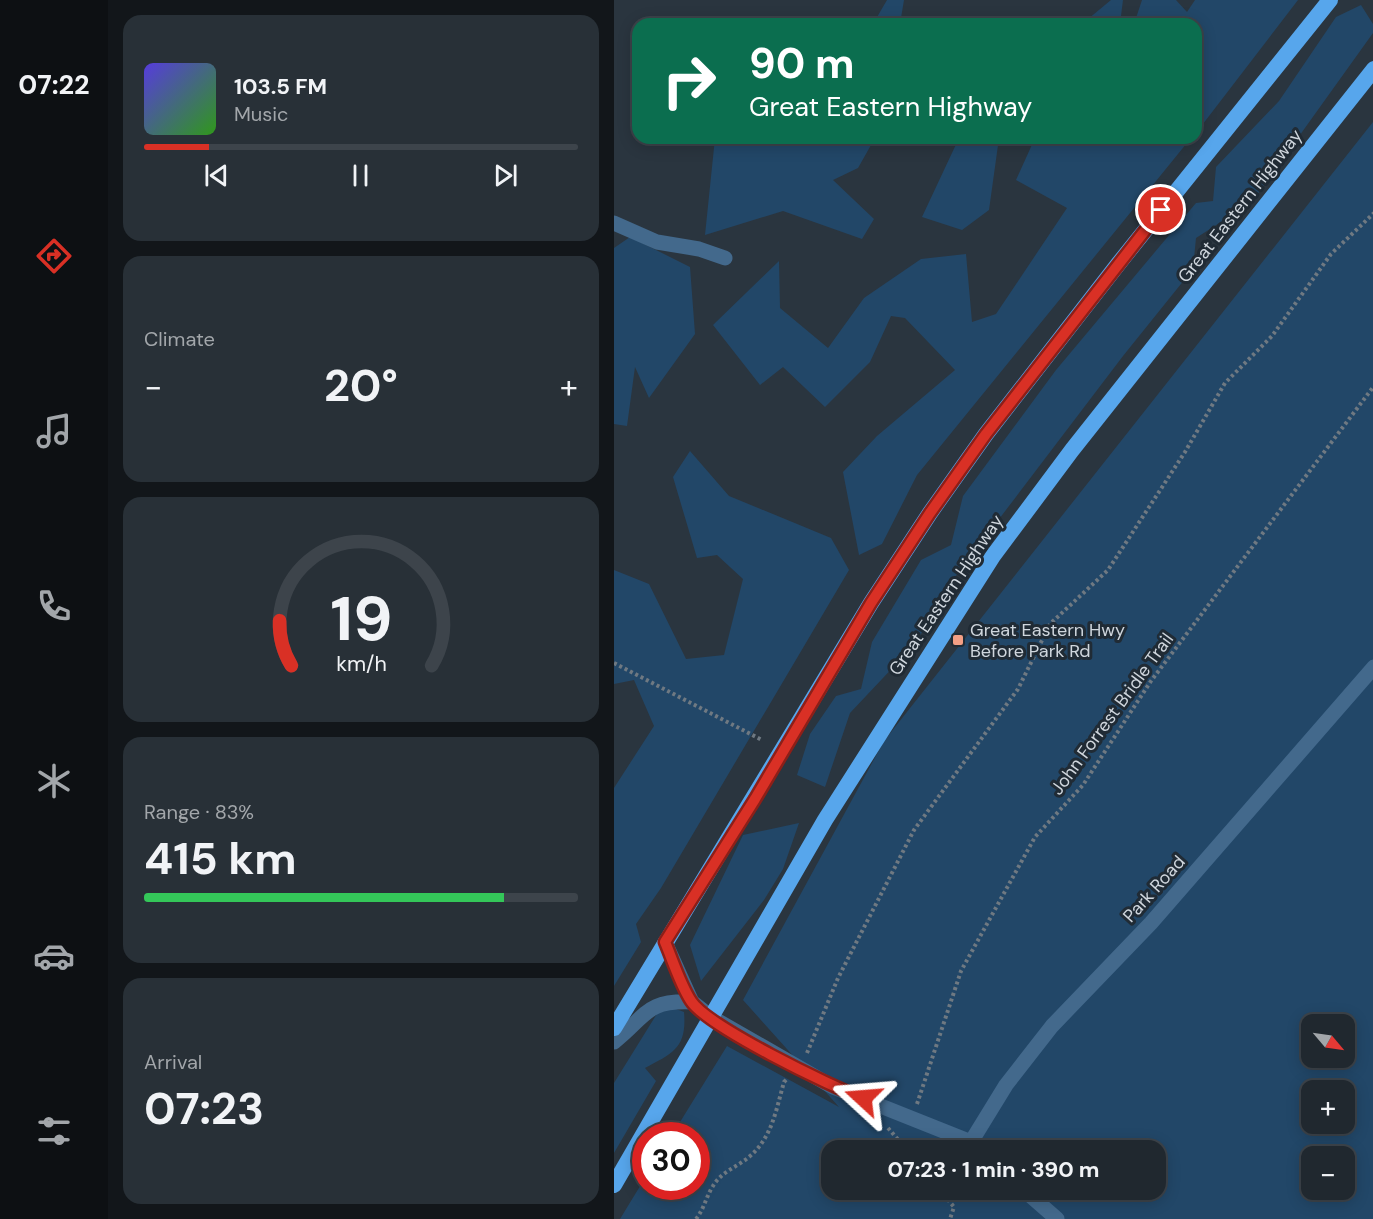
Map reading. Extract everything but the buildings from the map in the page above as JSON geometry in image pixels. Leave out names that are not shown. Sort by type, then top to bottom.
[{"type":"highway","points":[[614,1028],[871,603],[930,513],[986,434],[1119,263],[1330,0]]},
{"type":"highway","name":"Great Eastern Highway","points":[[614,1185],[825,820],[993,556],[1072,450],[1373,69]]},
{"type":"street","points":[[614,223],[657,242],[700,249],[725,258]]},
{"type":"street","name":"Park Road","points":[[979,1140],[1006,1085],[1052,1026],[1151,922],[1373,667]]},
{"type":"street","name":"Park Road","points":[[665,942],[692,1002],[711,1017],[833,1088],[962,1140]]},
{"type":"street","points":[[614,1042],[630,1029],[647,1009],[670,1001],[692,1002]]},
{"type":"street","points":[[1035,1200],[1057,1219]]},
{"type":"path","points":[[696,1219],[713,1185],[730,1168],[749,1157],[767,1136],[784,1082],[811,1047],[838,978],[914,830],[1018,689],[1050,624],[1108,570],[1185,452],[1225,383],[1272,336],[1331,254],[1373,213]]},
{"type":"path","name":"John Forrest Bridle Trail","points":[[912,1119],[961,971],[1035,837],[1083,785],[1151,681],[1373,386]]},
{"type":"path","points":[[614,663],[762,740]]},
{"type":"path","points":[[949,1200],[954,1206],[950,1219]]},
{"type":"shaded area","points":[[887,0],[904,0],[901,18],[876,18]]},
{"type":"shaded area","points":[[1111,0],[1123,0],[1121,18],[1089,18]]},
{"type":"shaded area","points":[[1142,0],[1176,0],[1187,12],[1195,0],[1298,0],[1202,125],[1202,18],[1136,18]]},
{"type":"shaded area","points":[[1361,5],[1373,24],[1373,33],[1252,202],[1196,238],[1193,269],[1123,356],[955,577],[915,644],[850,713],[825,787],[797,775],[810,734],[836,696],[861,689],[872,642],[921,560],[951,545],[963,496],[1056,370],[1196,203],[1213,201],[1216,167],[1279,101],[1336,17]]},
{"type":"shaded area","points":[[1373,122],[1373,1219],[620,1219],[632,1199],[710,1200],[710,1122],[680,1122],[727,1046],[839,1107],[743,1000],[884,741]]},
{"type":"shaded area","points":[[714,144],[872,144],[858,168],[833,180],[874,219],[862,239],[783,211],[705,235]]},
{"type":"shaded area","points":[[956,144],[998,144],[989,210],[962,230],[922,217]]},
{"type":"shaded area","points":[[1032,144],[1186,144],[917,475],[882,544],[859,555],[843,472],[877,436],[955,370],[905,318],[891,316],[870,362],[825,407],[783,367],[760,385],[713,325],[779,261],[780,308],[828,348],[864,298],[921,259],[966,254],[972,322],[996,314],[1067,208],[1016,180]]},
{"type":"shaded area","points":[[630,237],[690,267],[695,334],[649,398],[635,367],[627,426],[614,424],[614,248]]},
{"type":"shaded area","points":[[690,451],[729,496],[831,538],[849,570],[661,888],[636,924],[641,942],[614,986],[614,788],[654,726],[634,680],[614,684],[614,570],[649,584],[686,659],[724,655],[743,579],[717,555],[697,558],[673,477]]},
{"type":"shaded area","points":[[799,823],[783,869],[764,900],[701,981],[690,945],[743,835]]},
{"type":"shaded area","points":[[663,1004],[684,1012],[681,1041],[671,1053],[645,1068],[656,1081],[614,1153],[614,1083]]},
{"type":"place","name":"Great Eastern Hwy Before Park Rd","points":[[958,640]]},
{"type":"route","points":[[863,1098],[833,1088],[711,1017],[692,1002],[665,942],[755,799],[871,603],[930,513],[986,434],[1161,210]]}]
